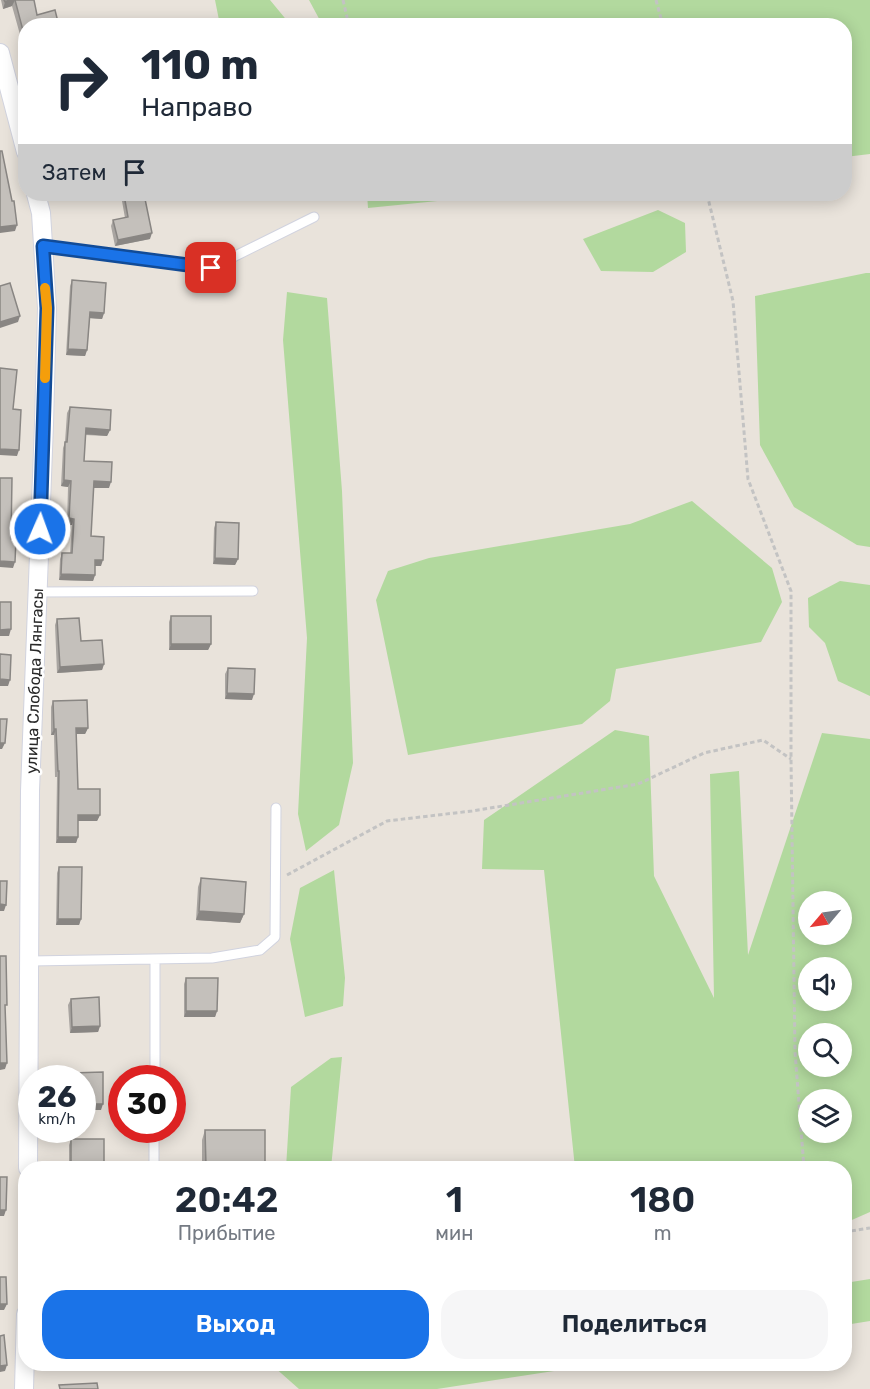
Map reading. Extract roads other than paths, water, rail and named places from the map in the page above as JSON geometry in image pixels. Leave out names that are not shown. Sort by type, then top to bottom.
[{"type":"street","points":[[0,52],[18,121]]},
{"type":"street","name":"улица Слобода Лянгасы","points":[[28,1161],[30,791],[47,308],[41,213],[38,201]]},
{"type":"street","points":[[24,1371],[24,1389]]},
{"type":"lane","points":[[43,246],[211,268],[314,217]]},
{"type":"lane","points":[[38,592],[253,591]]},
{"type":"lane","points":[[30,961],[212,958],[260,950],[275,937],[276,808]]},
{"type":"lane","points":[[155,959],[155,1065]]},
{"type":"lane","points":[[154,1143],[154,1161]]}]
